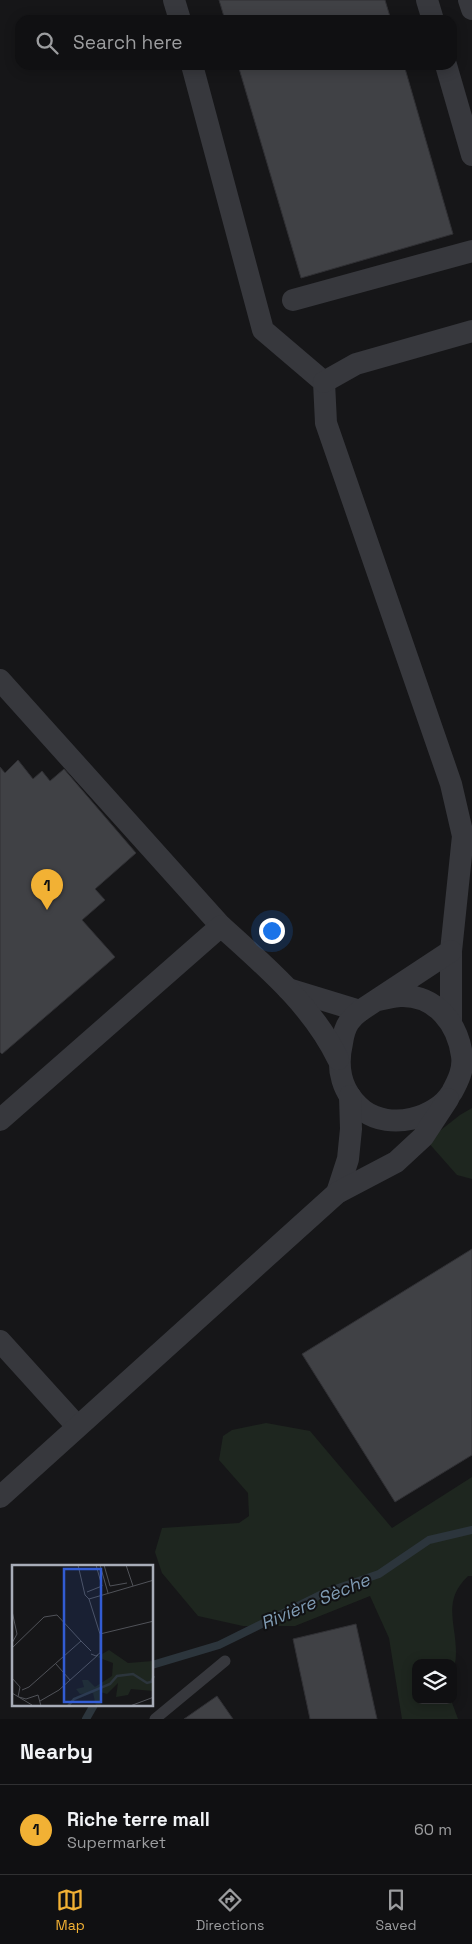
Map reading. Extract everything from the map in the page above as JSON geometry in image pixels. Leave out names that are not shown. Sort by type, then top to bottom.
[{"type":"street","points":[[174,0],[178,15]]},
{"type":"street","points":[[427,0],[432,15]]},
{"type":"street","points":[[469,0],[472,9]]},
{"type":"street","points":[[193,70],[263,330],[324,382],[326,423],[467,835],[451,952],[451,1021]]},
{"type":"street","points":[[447,70],[472,155]]},
{"type":"street","points":[[293,300],[472,251]]},
{"type":"street","points":[[324,382],[356,364],[472,331]]},
{"type":"street","points":[[0,680],[221,926],[288,988],[330,1043],[338,1059],[343,1085],[350,1096],[365,1112],[388,1120],[409,1120],[431,1113],[448,1099]]},
{"type":"street","points":[[0,1120],[221,926]]},
{"type":"street","points":[[338,1059],[344,1031],[349,1022],[369,1005],[451,952]]},
{"type":"street","points":[[0,1496],[337,1193],[396,1162],[423,1137],[459,1080],[463,1062],[460,1040],[451,1021],[442,1012],[424,1000],[402,996],[369,1005],[288,988]]},
{"type":"street","points":[[337,1193],[348,1159],[351,1129],[350,1096]]},
{"type":"street","points":[[0,1341],[77,1426]]},
{"type":"lane","points":[[155,1719],[225,1661]]},
{"type":"shaded area","points":[[472,1108],[472,1179],[457,1175],[427,1141]]},
{"type":"shaded area","points":[[266,1423],[310,1431],[392,1528],[472,1477],[472,1576],[468,1576],[460,1585],[453,1603],[455,1659],[412,1659],[412,1704],[452,1704],[458,1719],[402,1719],[389,1638],[370,1596],[295,1626],[243,1626],[198,1616],[162,1573],[155,1552],[162,1528],[239,1523],[249,1516],[248,1493],[219,1460],[223,1436],[232,1430]]},
{"type":"building","points":[[219,0],[385,0],[390,15],[224,15]]},
{"type":"building","points":[[239,70],[405,70],[453,234],[301,278]]},
{"type":"building","points":[[18,760],[33,779],[42,771],[50,781],[64,769],[136,853],[95,889],[105,900],[82,920],[115,957],[2,1054],[0,1052],[0,767],[5,773]]},
{"type":"building","points":[[472,1249],[472,1455],[395,1502],[302,1354]]},
{"type":"building","points":[[356,1624],[377,1719],[310,1719],[293,1639]]},
{"type":"building","points":[[217,1696],[233,1719],[184,1719]]},
{"type":"waterway","name":"Rivière Sèche","points":[[154,1664],[219,1645],[324,1593],[379,1574],[429,1540],[472,1530]]},
{"type":"waterway","name":"Rivière Sèche","points":[[86,1719],[93,1706]]},
{"type":"place","name":"Riche terre mall","points":[[47,910]]}]
